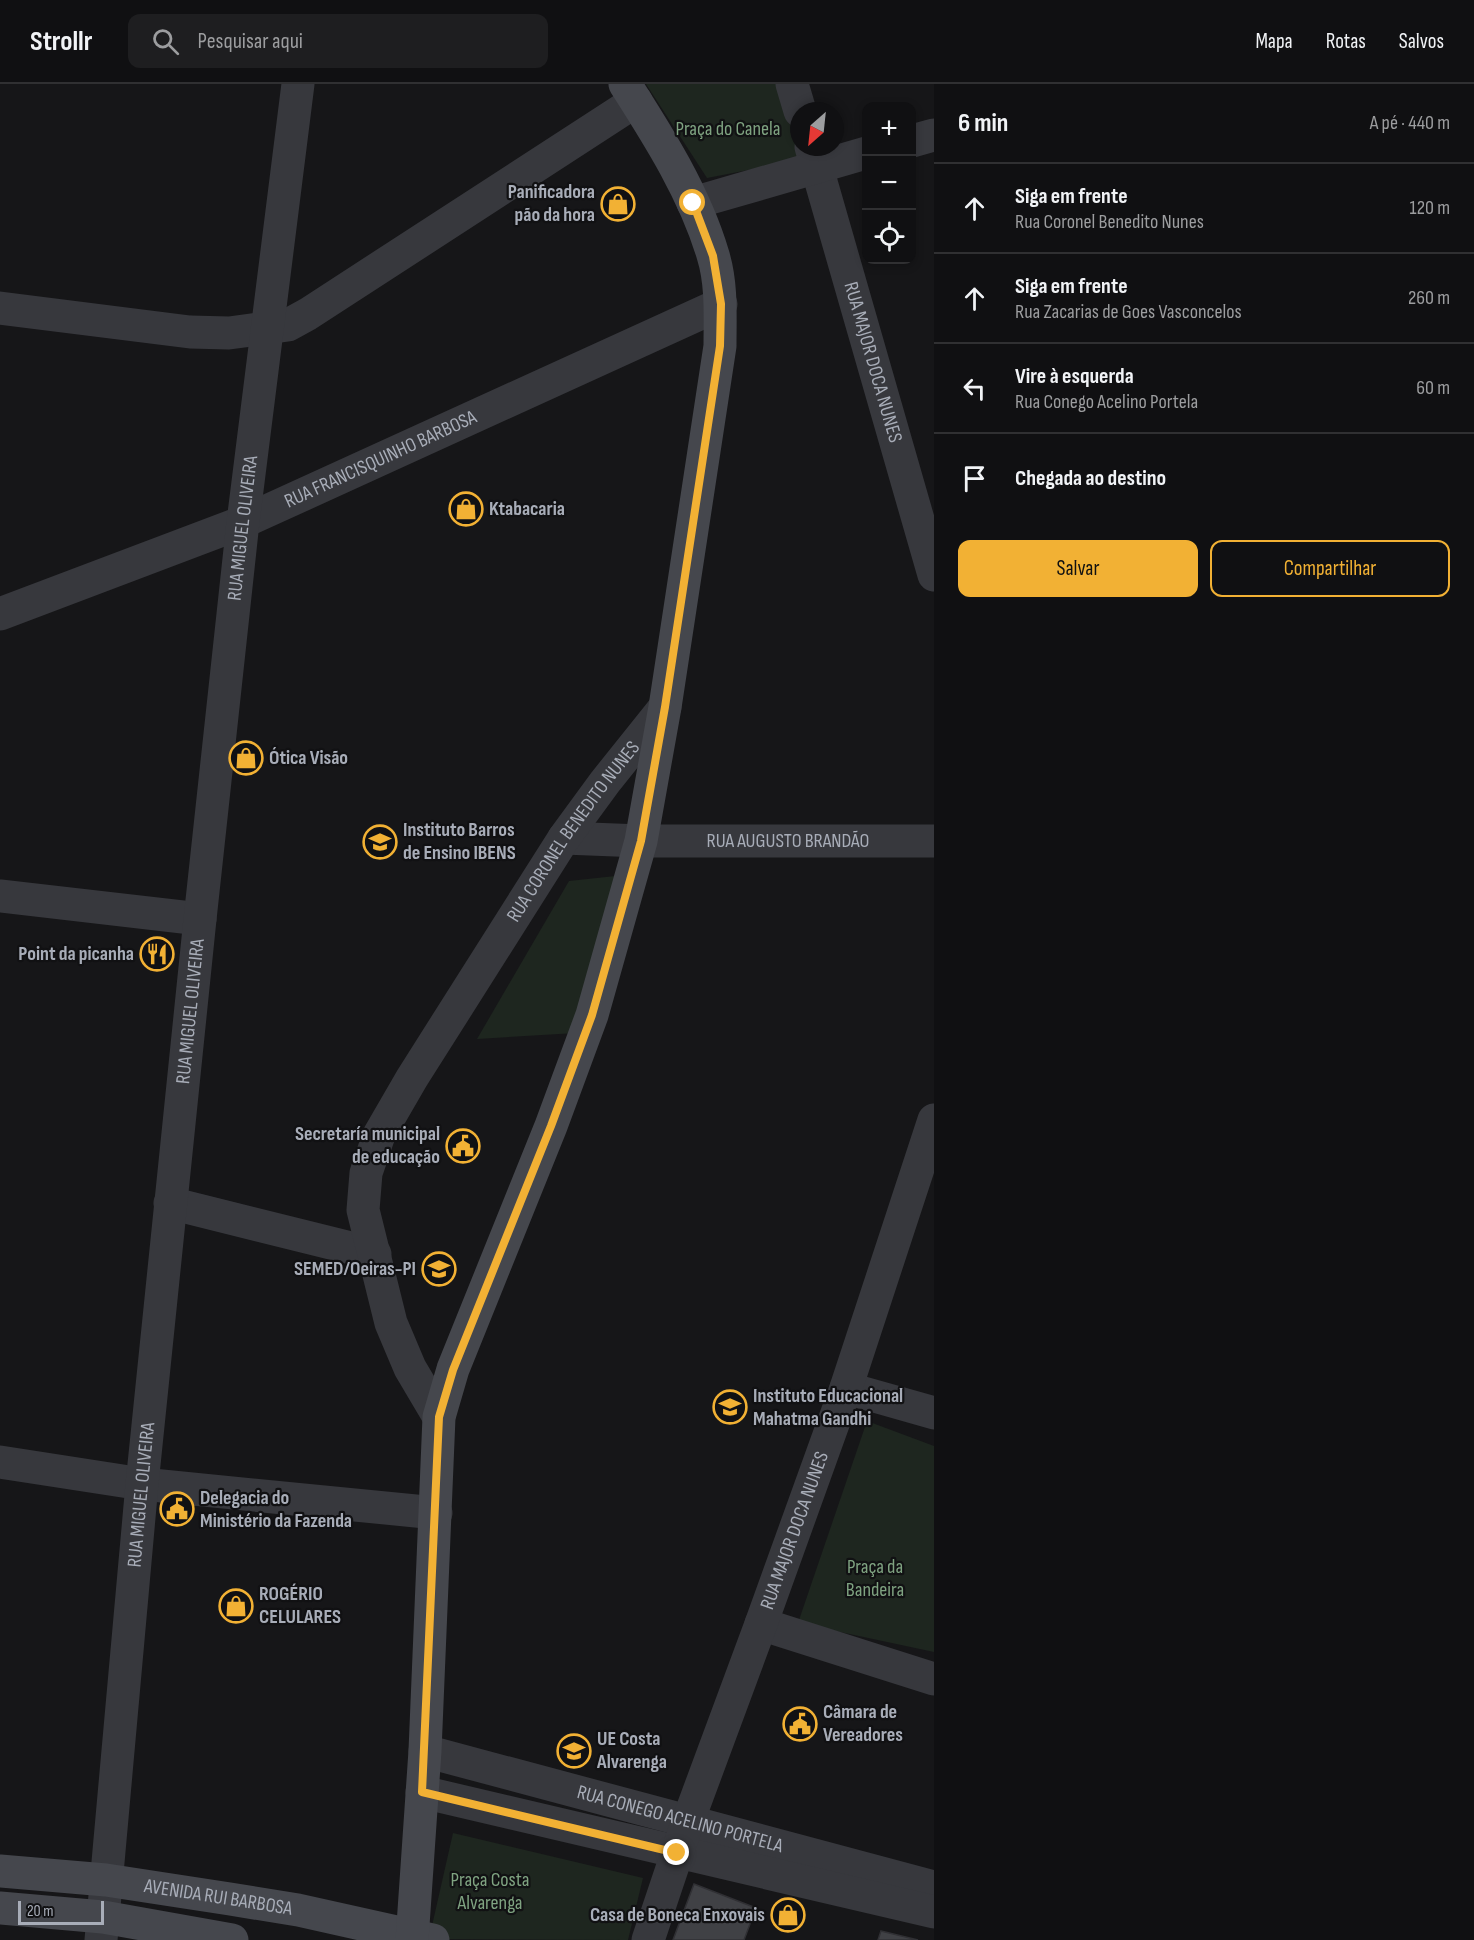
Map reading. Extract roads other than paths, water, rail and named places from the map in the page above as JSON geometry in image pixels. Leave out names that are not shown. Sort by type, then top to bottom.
[{"type":"street","name":"RUA MIGUEL OLIVEIRA","points":[[102,1929],[142,1484],[200,919],[243,522],[298,84]]},
{"type":"street","points":[[792,84],[797,102]]},
{"type":"street","points":[[0,308],[190,332],[229,333],[288,325],[308,314],[630,93]]},
{"type":"street","name":"RUA CORONEL BENEDITO NUNES","points":[[439,1417],[410,1368],[391,1323],[363,1210],[366,1173],[379,1135],[418,1068],[564,838],[665,707],[720,346],[721,304],[713,256],[693,203],[666,151],[630,93]]},
{"type":"street","points":[[916,140],[934,135]]},
{"type":"street","points":[[693,203],[814,157],[862,153]]},
{"type":"street","name":"RUA MAJOR DOCA NUNES","points":[[814,157],[934,575]]},
{"type":"street","name":"RUA FRANCISQUINHO BARBOSA","points":[[0,615],[243,522],[721,304]]},
{"type":"street","points":[[419,1938],[422,1792],[439,1417],[457,1359],[551,1126],[592,1015],[641,841],[665,707]]},
{"type":"street","name":"RUA AUGUSTO BRANDÃO","points":[[564,838],[641,841],[934,841]]},
{"type":"street","points":[[0,896],[200,919]]},
{"type":"street","name":"RUA MAJOR DOCA NUNES","points":[[648,1940],[688,1821],[846,1388],[934,1120]]},
{"type":"street","points":[[170,1203],[375,1254]]},
{"type":"street","points":[[846,1388],[934,1413]]},
{"type":"street","points":[[0,1462],[142,1484],[436,1513]]},
{"type":"street","points":[[761,1624],[934,1679]]},
{"type":"street","name":"RUA CONEGO ACELINO PORTELA","points":[[425,1751],[934,1887]]},
{"type":"street","name":"RUA CONEGO ACELINO PORTELA","points":[[422,1792],[934,1912]]},
{"type":"street","name":"AVENIDA RUI BARBOSA","points":[[0,1871],[106,1880],[298,1910],[419,1938]]},
{"type":"street","name":"AVENIDA RUI BARBOSA","points":[[0,1908],[102,1929],[232,1940]]},
{"type":"place","name":"Panificadora pão da hora","points":[[618,204]]},
{"type":"place","name":"Ktabacaria","points":[[466,509]]},
{"type":"place","name":"Ótica Visão","points":[[246,758]]},
{"type":"place","name":"Instituto Barros de Ensino IBENS","points":[[380,842]]},
{"type":"place","name":"Point da picanha","points":[[157,954]]},
{"type":"place","name":"Secretaría municipal de educação","points":[[463,1146]]},
{"type":"place","name":"SEMED/Oeiras-PI","points":[[439,1269]]},
{"type":"place","name":"Instituto Educacional Mahatma Gandhi","points":[[730,1407]]},
{"type":"place","name":"Delegacia do Ministério da Fazenda","points":[[177,1509]]},
{"type":"place","name":"ROGÉRIO CELULARES","points":[[236,1606]]},
{"type":"place","name":"Câmara de Vereadores","points":[[800,1724]]},
{"type":"place","name":"UE Costa Alvarenga","points":[[574,1751]]},
{"type":"place","name":"Casa de Boneca Enxovais","points":[[788,1915]]},
{"type":"park label","name":"Praça do Canela","points":[[728,129]]},
{"type":"park label","name":"Praça da Bandeira","points":[[875,1578]]},
{"type":"park label","name":"Praça Costa Alvarenga","points":[[490,1892]]}]
